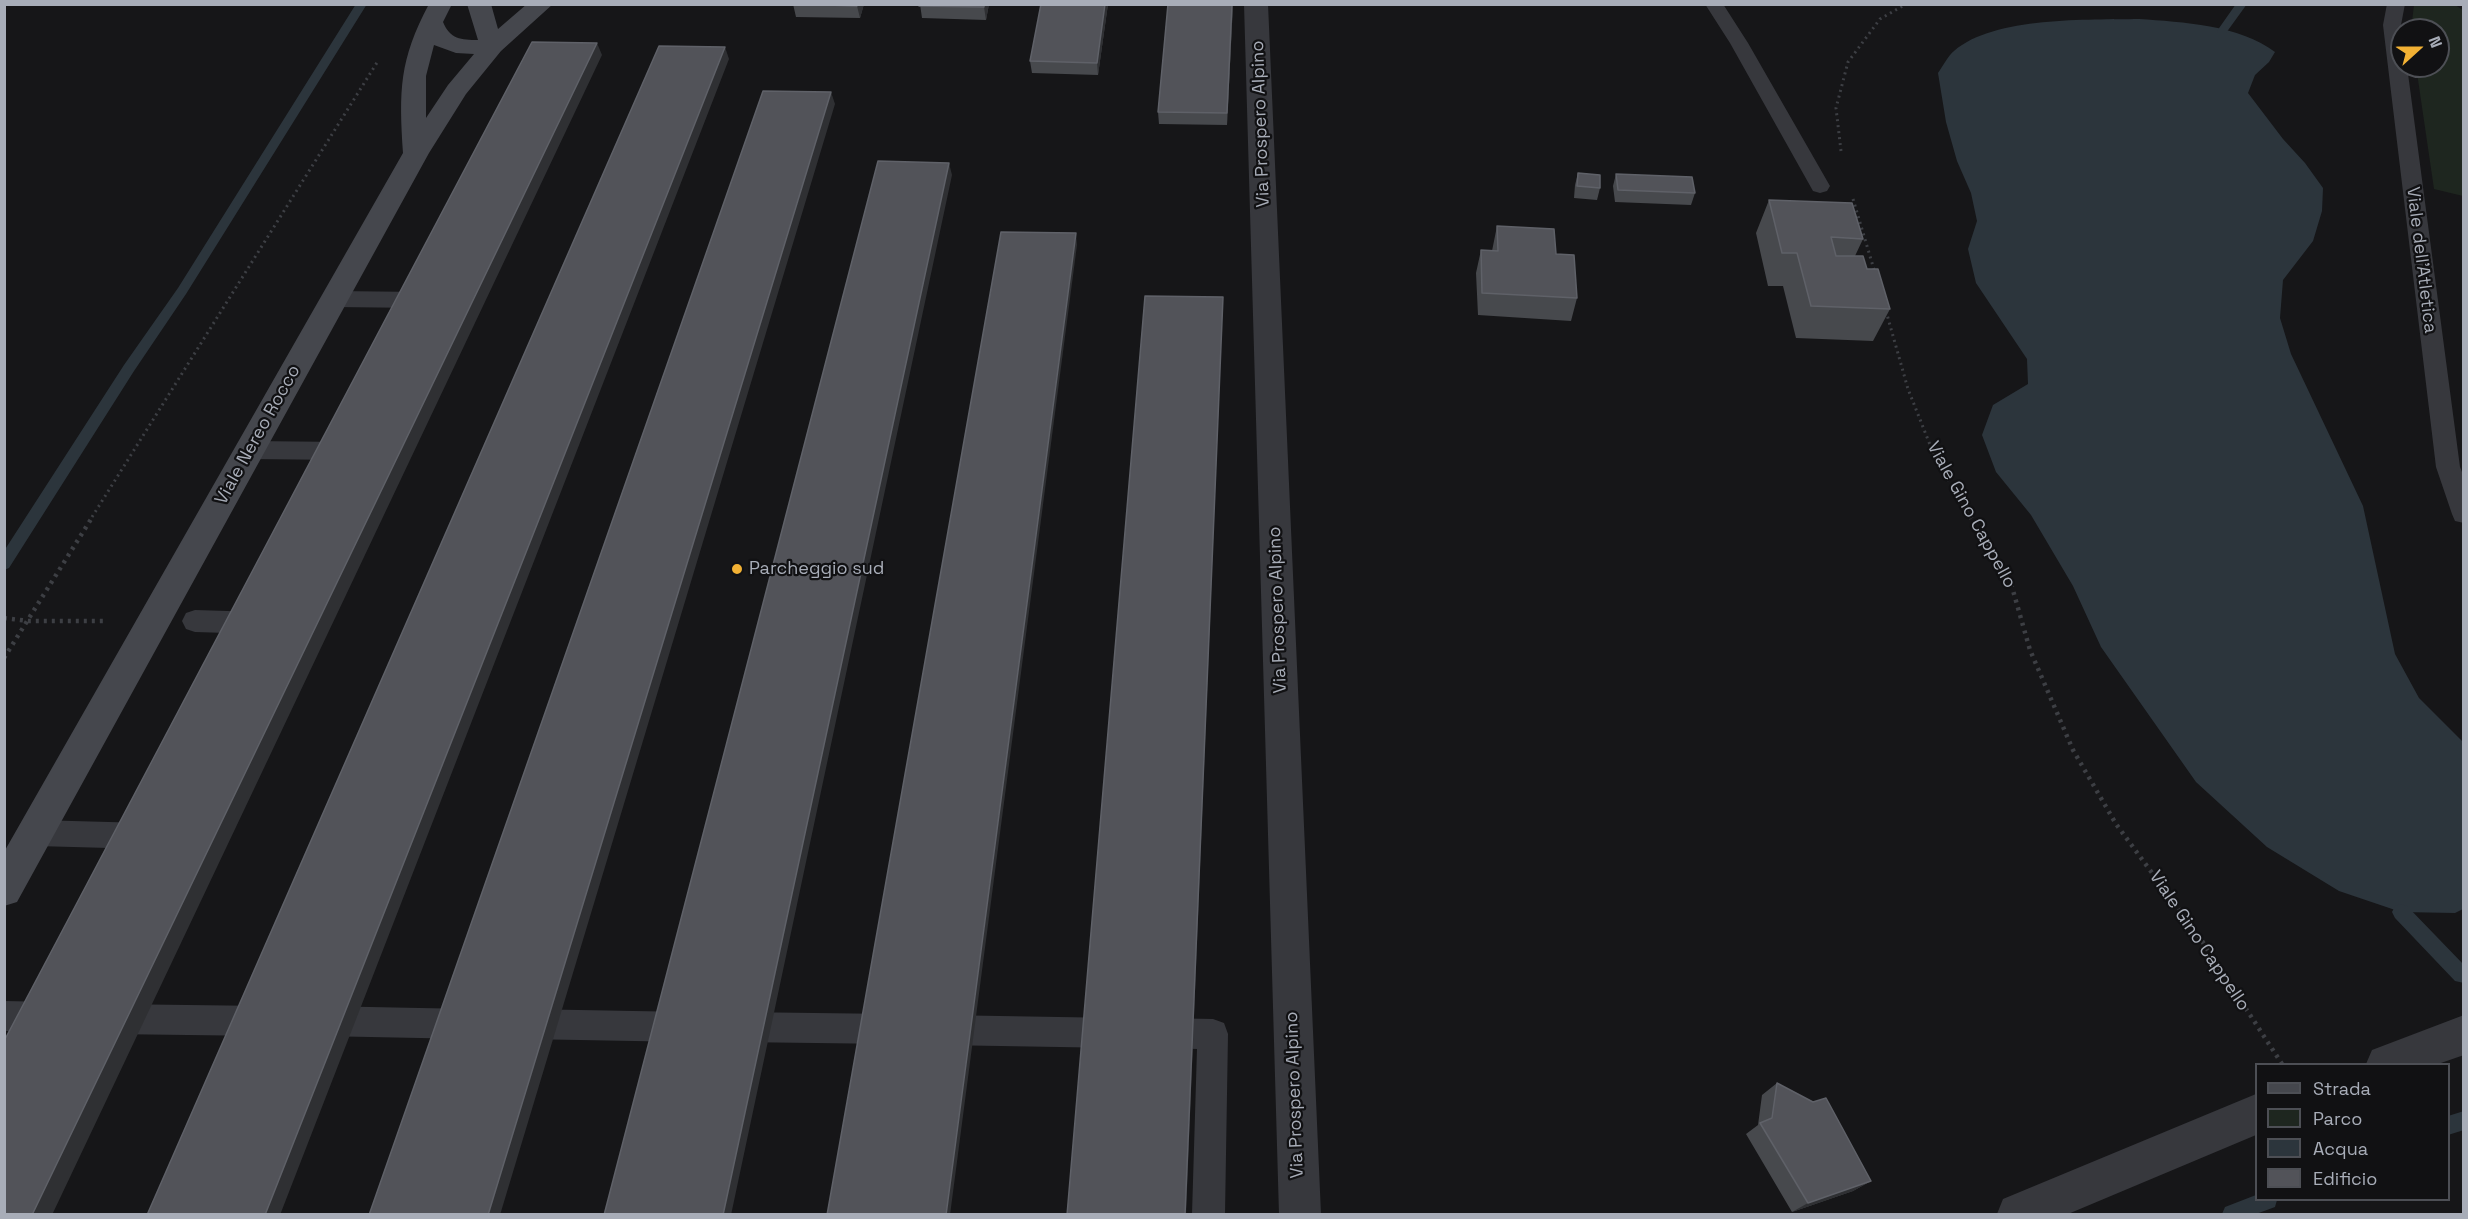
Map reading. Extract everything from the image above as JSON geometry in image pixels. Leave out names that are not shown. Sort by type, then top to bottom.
[{"type":"street","points":[[436,13],[435,35],[448,44],[463,48],[493,46],[482,19],[479,4]]},
{"type":"street","name":"Viale Nereo Rocco","points":[[4,889],[416,153],[457,90],[493,46],[542,4]]},
{"type":"street","name":"Via Prospero Alpino","points":[[1256,4],[1300,1215]]},
{"type":"street","points":[[416,153],[411,90],[414,63],[436,13]]},
{"type":"street","points":[[2391,1063],[2463,1035]]},
{"type":"street","points":[[2018,1215],[2255,1115]]},
{"type":"lane","points":[[1714,4],[1739,43],[1820,186]]},
{"type":"lane","name":"Viale dell'Atletica","points":[[2396,4],[2392,26],[2448,467],[2463,514]]},
{"type":"lane","points":[[334,299],[423,300]]},
{"type":"lane","points":[[250,450],[345,451]]},
{"type":"lane","points":[[195,621],[267,624]]},
{"type":"lane","points":[[36,833],[166,836]]},
{"type":"lane","points":[[4,1016],[84,1023],[1213,1034],[1209,1215]]},
{"type":"path","points":[[1841,152],[1836,108],[1848,62],[1880,19],[1906,4]]},
{"type":"path","points":[[4,658],[381,55]]},
{"type":"path","points":[[1852,197],[1875,276]]},
{"type":"path","name":"Viale Gino Cappello","points":[[1885,310],[1908,389],[1936,460],[2010,580],[2030,650],[2073,750],[2116,824],[2200,938],[2281,1063]]},
{"type":"path","points":[[4,618],[28,621],[113,621]]},
{"type":"green space","points":[[2414,5],[2455,5],[2463,10],[2463,196],[2434,189],[2418,78],[2450,78],[2450,18],[2412,18]]},
{"type":"water","points":[[2139,19],[2228,30],[2261,43],[2275,52],[2269,62],[2255,75],[2248,93],[2323,188],[2322,211],[2313,241],[2283,280],[2280,318],[2291,354],[2363,506],[2395,654],[2419,698],[2463,742],[2463,909],[2455,913],[2401,912],[2339,891],[2267,847],[2196,782],[2101,647],[2073,586],[2031,515],[1996,472],[1982,435],[1993,405],[2028,384],[2027,359],[1976,283],[1968,249],[1977,221],[1971,193],[1957,161],[1946,122],[1938,73],[1954,51],[1971,40],[1993,31],[2043,22]]},
{"type":"building","points":[[796,4],[858,4],[857,6]]},
{"type":"building","points":[[920,4],[984,4],[984,7],[919,6]]},
{"type":"building","points":[[1041,4],[1105,4],[1097,63],[1030,61]]},
{"type":"building","points":[[1168,4],[1232,4],[1227,113],[1158,112]]},
{"type":"building","points":[[532,42],[597,43],[32,1215],[4,1215],[4,1041]]},
{"type":"building","points":[[659,46],[725,47],[265,1215],[147,1215]]},
{"type":"building","points":[[763,91],[831,92],[488,1215],[369,1215]]},
{"type":"building","points":[[878,161],[949,163],[723,1215],[604,1215]]},
{"type":"building","points":[[1578,173],[1600,175],[1600,188],[1577,186]]},
{"type":"building","points":[[1616,174],[1692,177],[1695,193],[1618,190]]},
{"type":"building","points":[[1769,200],[1852,203],[1863,239],[1831,237],[1836,256],[1863,256],[1867,269],[1878,269],[1890,309],[1811,306],[1797,253],[1782,253]]},
{"type":"building","points":[[1497,226],[1554,229],[1556,254],[1574,255],[1577,298],[1482,293],[1481,250],[1498,251]]},
{"type":"building","points":[[1001,232],[1076,233],[946,1215],[827,1215]]},
{"type":"building","points":[[1145,296],[1223,297],[1185,1215],[1067,1215]]},
{"type":"building","points":[[1777,1083],[1813,1102],[1826,1098],[1871,1181],[1808,1203],[1760,1123],[1772,1118]]},
{"type":"waterway","points":[[4,564],[129,368],[182,291],[362,4]]},
{"type":"waterway","points":[[2222,31],[2242,4]]},
{"type":"waterway","points":[[2401,912],[2461,975]]},
{"type":"waterway","points":[[2450,1125],[2464,1120]]},
{"type":"waterway","points":[[2232,1214],[2265,1201]]},
{"type":"place","name":"Parcheggio sud","points":[[737,569]]}]
